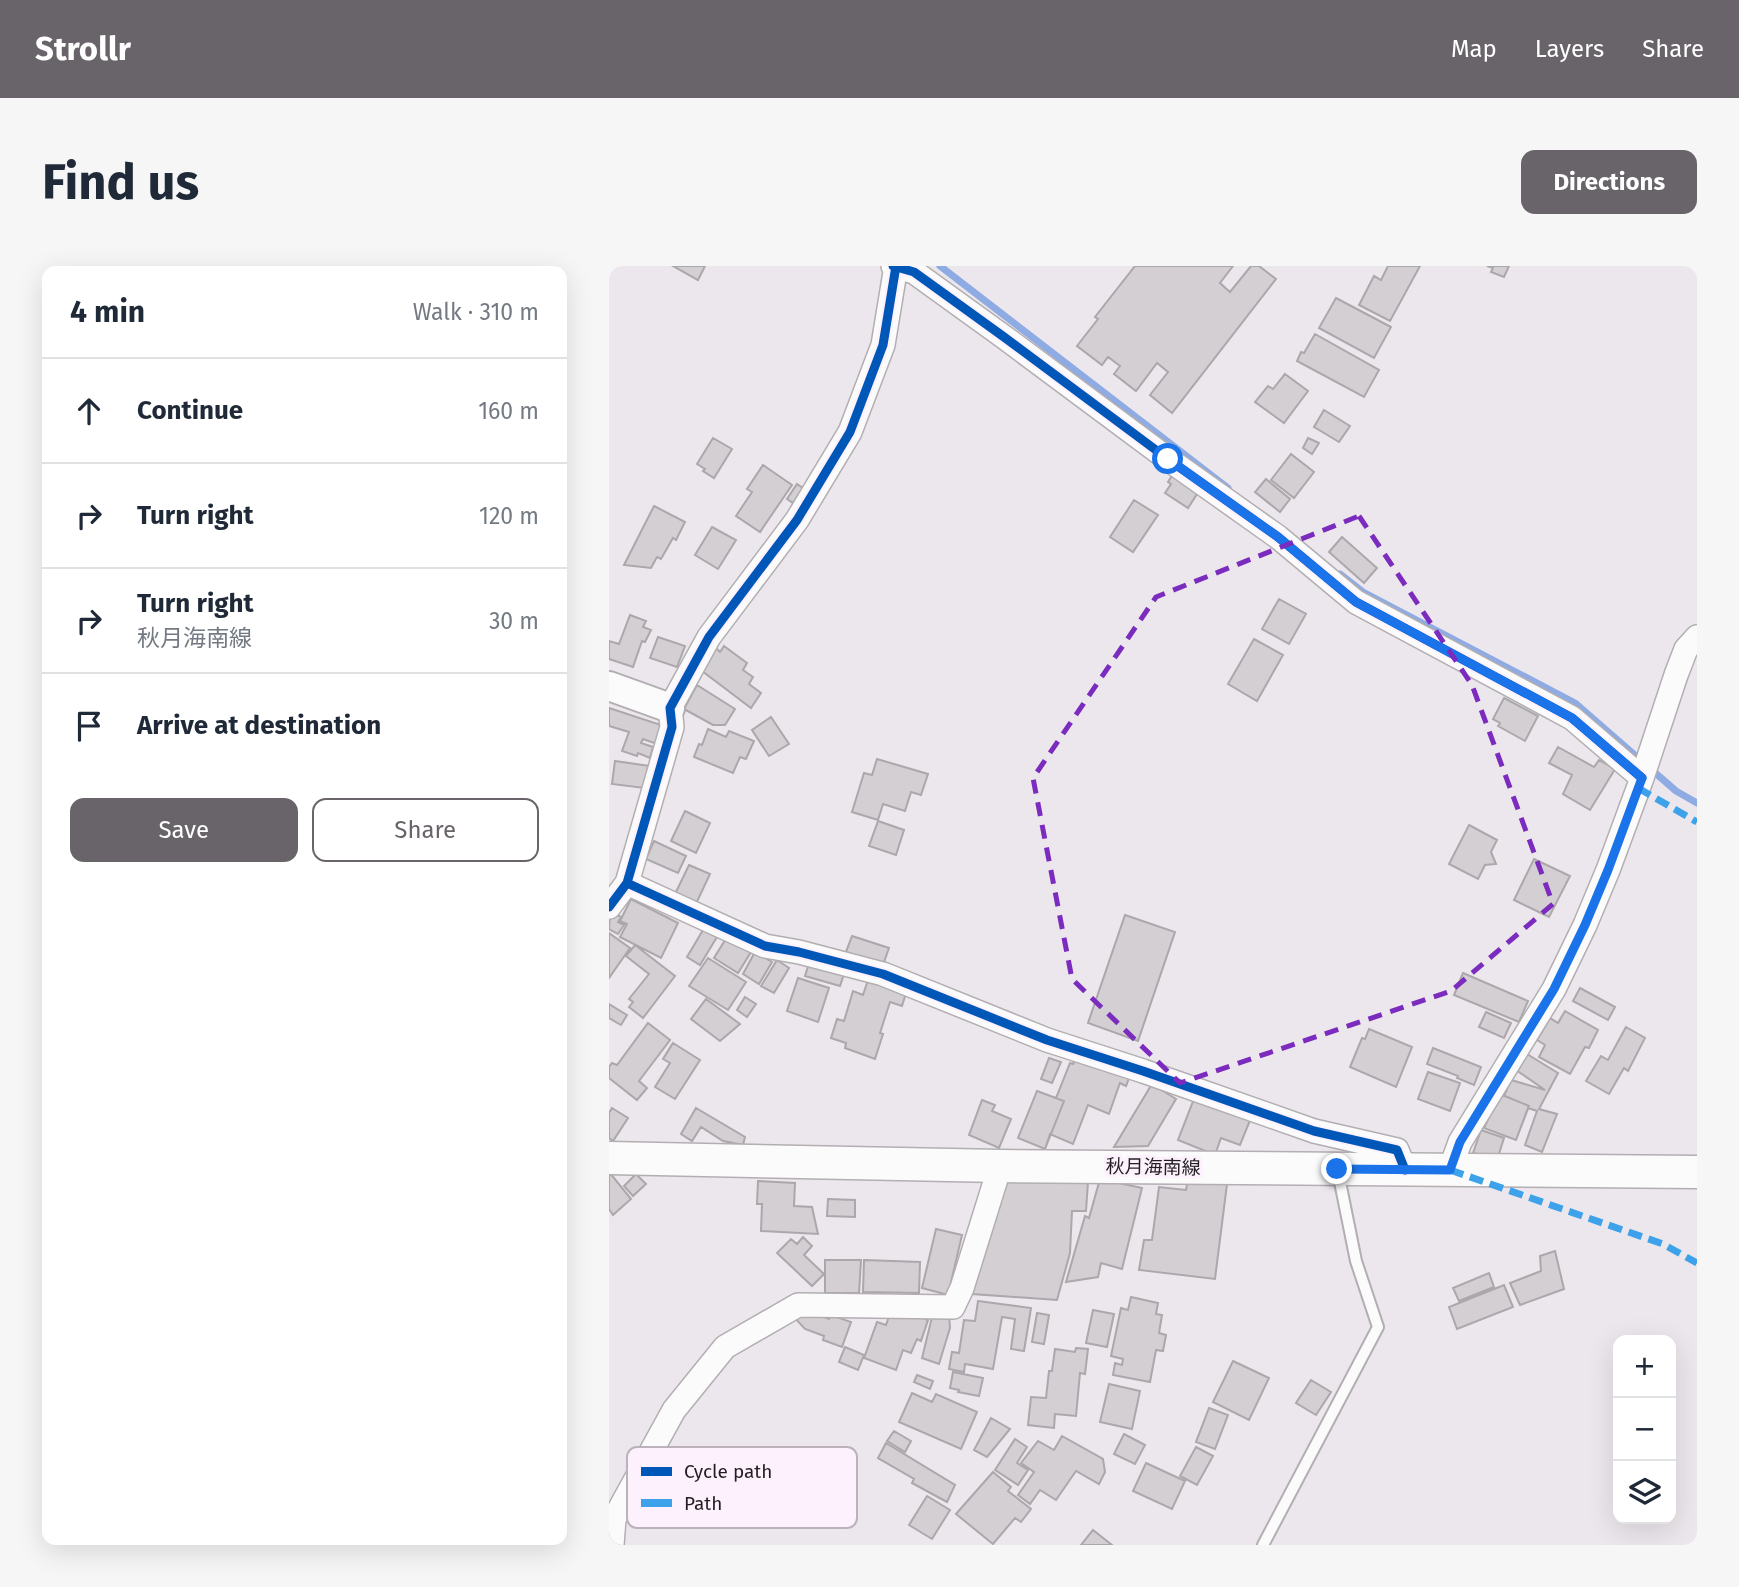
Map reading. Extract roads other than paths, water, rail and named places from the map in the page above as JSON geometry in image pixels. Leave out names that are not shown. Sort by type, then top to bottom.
[{"type":"main road","name":"秋月海南線","points":[[609,1157],[1000,1166],[1697,1172]]},
{"type":"street","points":[[609,907],[627,883],[672,727],[670,708],[709,637],[797,520],[851,432],[883,345],[895,266],[914,272],[1005,337],[1278,537],[1356,602],[1572,718],[1642,778]]},
{"type":"street","points":[[1450,1170],[1460,1142],[1559,979],[1585,925],[1642,778],[1686,649],[1697,637]]},
{"type":"street","points":[[609,686],[670,708]]},
{"type":"street","points":[[627,883],[765,946],[883,974],[1047,1040],[1314,1131],[1397,1150],[1405,1170]]},
{"type":"street","points":[[654,1447],[674,1410],[726,1347],[798,1305],[953,1307],[962,1289],[1000,1166]]},
{"type":"street","points":[[612,1545],[614,1519],[627,1495]]},
{"type":"lane","points":[[1263,1545],[1377,1326],[1356,1261],[1337,1169]]},
{"type":"waterway","points":[[940,266],[1228,488]]},
{"type":"waterway","points":[[1340,574],[1363,592],[1575,703],[1676,791],[1697,803]]}]
